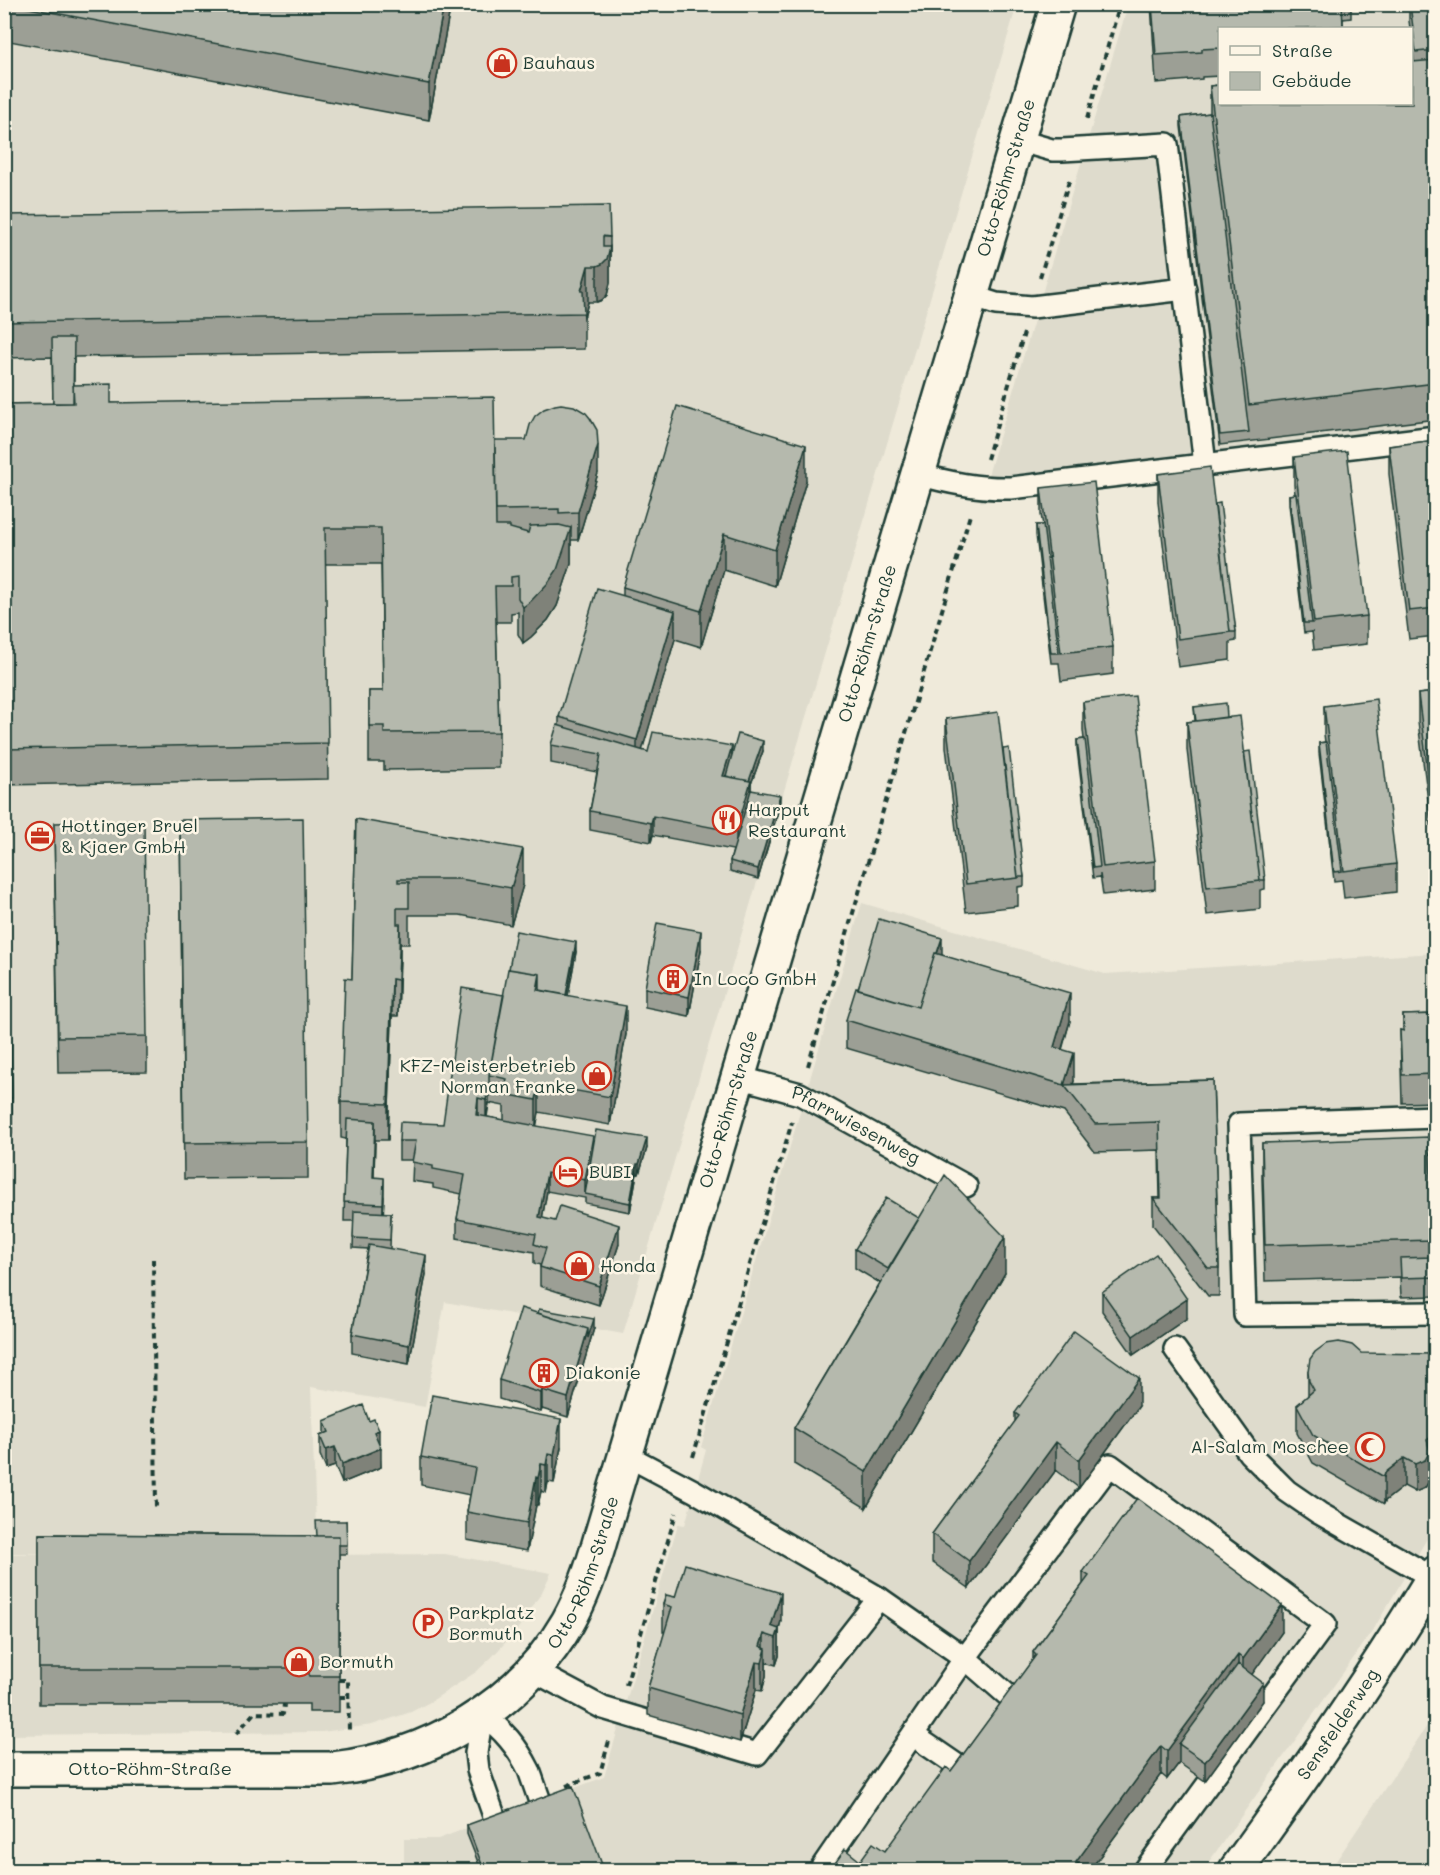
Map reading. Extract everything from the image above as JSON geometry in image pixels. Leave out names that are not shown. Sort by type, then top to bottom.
[{"type":"street","name":"Otto-Röhm-Straße","points":[[4,1770],[333,1769],[360,1766],[437,1741],[482,1714],[532,1670],[560,1634],[583,1590],[595,1559],[1058,4]]},
{"type":"street","name":"Sensfelderweg","points":[[1236,1870],[1278,1813],[1434,1576]]},
{"type":"lane","points":[[1017,140],[1052,150],[1167,144],[1206,465]]},
{"type":"lane","points":[[971,296],[996,304],[1032,307],[1185,289]]},
{"type":"lane","points":[[918,474],[978,488],[1011,488],[1436,438]]},
{"type":"lane","name":"Pfarrwiesenweg","points":[[738,1077],[800,1094],[966,1186]]},
{"type":"lane","points":[[1436,1117],[1239,1124],[1245,1315],[1436,1313]]},
{"type":"lane","points":[[1175,1349],[1249,1453],[1287,1491],[1319,1513],[1434,1576]]},
{"type":"lane","points":[[626,1455],[879,1598],[966,1658],[1012,1699]]},
{"type":"lane","points":[[820,1870],[966,1658],[1110,1466],[1325,1624],[1145,1870]]},
{"type":"lane","points":[[532,1670],[603,1708],[757,1754],[879,1598]]},
{"type":"lane","points":[[482,1714],[510,1738],[521,1755],[564,1870]]},
{"type":"lane","points":[[482,1714],[476,1753],[478,1770],[513,1870]]},
{"type":"lane","points":[[913,1736],[961,1768]]},
{"type":"path","points":[[623,1693],[1120,4]]},
{"type":"path","points":[[153,1259],[156,1507]]},
{"type":"path","points":[[339,1680],[348,1680],[348,1731]]},
{"type":"path","points":[[339,1697],[349,1697]]},
{"type":"path","points":[[236,1735],[254,1713],[283,1714],[284,1704]]},
{"type":"path","points":[[538,1796],[600,1773],[610,1739]]},
{"type":"shaded area","points":[[5,5],[1017,5],[623,1334],[445,1302],[425,1407],[311,1387],[317,1555],[445,1554],[551,1573],[542,1592],[517,1630],[476,1672],[411,1712],[372,1725],[322,1732],[5,1735],[5,1554],[59,1553],[5,1553]]},
{"type":"shaded area","points":[[1128,5],[1435,5],[1435,448],[980,502]]},
{"type":"shaded area","points":[[862,903],[1105,974],[1435,953],[1435,1525],[1372,1632],[1203,1870],[407,1870],[404,1862],[404,1839],[438,1839],[604,1777],[678,1524],[685,1525],[706,1450],[701,1447]]},
{"type":"shaded area","points":[[1435,1714],[1435,1870],[1330,1870]]},
{"type":"building","points":[[8,4],[444,4],[429,84]]},
{"type":"building","points":[[1152,4],[1342,4],[1343,26],[1218,27],[1218,48],[1202,49],[1202,52],[1156,55]]},
{"type":"building","points":[[1410,4],[1436,4],[1436,50],[1416,52]]},
{"type":"building","points":[[1436,60],[1436,383],[1249,405],[1210,86],[1218,85],[1218,105],[1413,105],[1413,62]]},
{"type":"building","points":[[1210,113],[1249,432],[1220,435],[1181,117]]},
{"type":"building","points":[[609,206],[610,237],[603,236],[603,247],[610,247],[607,259],[602,264],[588,266],[581,291],[583,291],[584,313],[4,322],[4,215]]},
{"type":"building","points":[[52,338],[74,338],[73,403],[53,403]]},
{"type":"building","points":[[111,384],[111,403],[494,397],[496,526],[510,526],[510,528],[528,533],[530,526],[559,525],[571,528],[557,570],[531,601],[523,607],[518,598],[518,576],[511,577],[511,586],[495,586],[499,732],[384,733],[384,726],[369,726],[369,691],[383,691],[381,528],[325,528],[328,743],[4,749],[4,404],[74,403],[73,385]]},
{"type":"building","points":[[561,404],[574,406],[586,413],[597,430],[598,445],[578,512],[559,513],[559,509],[496,510],[495,440],[526,440],[535,416],[544,409]]},
{"type":"building","points":[[677,406],[806,445],[775,550],[724,534],[701,611],[623,587]]},
{"type":"building","points":[[1436,440],[1436,608],[1409,611],[1389,446]]},
{"type":"building","points":[[1347,451],[1367,616],[1314,622],[1294,457]]},
{"type":"building","points":[[1210,467],[1230,632],[1178,639],[1158,474]]},
{"type":"building","points":[[1094,482],[1113,647],[1061,653],[1041,488]]},
{"type":"building","points":[[1296,494],[1312,623],[1304,623],[1289,495]]},
{"type":"building","points":[[1220,503],[1236,632],[1230,632],[1215,504]]},
{"type":"building","points":[[1036,525],[1043,525],[1059,653],[1051,653]]},
{"type":"building","points":[[597,588],[675,611],[637,740],[559,717]]},
{"type":"building","points":[[1436,692],[1436,835],[1418,694]]},
{"type":"building","points":[[1135,696],[1155,861],[1103,867],[1083,702]]},
{"type":"building","points":[[1376,699],[1396,864],[1344,871],[1324,706]]},
{"type":"building","points":[[1226,703],[1227,717],[1196,721],[1194,707]]},
{"type":"building","points":[[998,712],[1018,878],[966,884],[946,719]]},
{"type":"building","points":[[1240,716],[1260,881],[1207,887],[1187,722]]},
{"type":"building","points":[[557,725],[648,752],[653,732],[732,746],[723,776],[751,781],[736,832],[653,816],[651,823],[590,811],[601,754],[551,745]]},
{"type":"building","points":[[738,734],[763,741],[749,781],[726,776]]},
{"type":"building","points":[[1085,739],[1100,867],[1093,868],[1077,740]]},
{"type":"building","points":[[1326,742],[1342,871],[1334,872],[1319,743]]},
{"type":"building","points":[[1009,748],[1024,877],[1018,877],[1003,749]]},
{"type":"building","points":[[1250,751],[1265,880],[1260,880],[1244,752]]},
{"type":"building","points":[[751,790],[780,795],[758,869],[730,861]]},
{"type":"building","points":[[303,818],[308,1142],[184,1143],[180,820]]},
{"type":"building","points":[[356,819],[523,849],[511,888],[460,879],[398,879],[398,882],[409,882],[409,908],[397,908],[397,924],[400,924],[398,980],[392,979],[388,1104],[341,1102],[345,978],[352,979]]},
{"type":"building","points":[[144,821],[147,1036],[58,1037],[54,823]]},
{"type":"building","points":[[4,843],[8,843],[7,927],[9,927],[12,1098],[5,1098],[5,1112],[4,1112]]},
{"type":"building","points":[[879,919],[942,938],[918,1007],[858,989]]},
{"type":"building","name":"In Loco GmbH","points":[[657,923],[701,931],[689,997],[645,988]]},
{"type":"building","points":[[516,931],[576,942],[566,995],[540,990],[540,974],[509,969]]},
{"type":"building","points":[[935,953],[1070,993],[1054,1047],[1074,1053],[1064,1085],[846,1020],[856,988],[918,1007]]},
{"type":"building","points":[[508,969],[540,974],[537,990],[626,1006],[610,1097],[539,1084],[536,1100],[504,1094],[507,1079],[489,1075]]},
{"type":"building","points":[[462,988],[504,995],[486,1100],[478,1098],[476,1115],[593,1136],[585,1180],[547,1173],[539,1217],[555,1221],[560,1206],[619,1225],[599,1286],[540,1267],[546,1248],[534,1244],[536,1234],[457,1219],[465,1175],[412,1162],[416,1141],[399,1141],[400,1122],[443,1124]]},
{"type":"building","points":[[1436,1014],[1436,1074],[1402,1075],[1400,1030],[1404,1031],[1403,1015]]},
{"type":"building","points":[[1213,1080],[1219,1268],[1208,1268],[1153,1198],[1161,1198],[1159,1122],[1095,1124],[1064,1085]]},
{"type":"building","points":[[347,1119],[375,1121],[373,1177],[384,1178],[383,1204],[344,1202]]},
{"type":"building","points":[[596,1130],[647,1138],[639,1164],[637,1164],[630,1203],[585,1194]]},
{"type":"building","points":[[1429,1137],[1432,1240],[1265,1245],[1262,1143]]},
{"type":"building","points":[[1430,1154],[1436,1154],[1436,1277],[1401,1278],[1400,1258],[1432,1257]]},
{"type":"building","points":[[945,1175],[1005,1237],[866,1472],[794,1428]]},
{"type":"building","points":[[886,1198],[919,1218],[888,1269],[855,1249]]},
{"type":"building","points":[[354,1211],[391,1213],[390,1240],[353,1238]]},
{"type":"building","points":[[369,1245],[426,1255],[409,1345],[352,1334]]},
{"type":"building","points":[[1156,1254],[1187,1299],[1133,1336],[1102,1292]]},
{"type":"building","name":"Diakonie","points":[[521,1308],[588,1329],[568,1398],[542,1390],[541,1393],[499,1380]]},
{"type":"building","points":[[539,1309],[594,1319],[588,1338],[588,1329],[538,1313]]},
{"type":"building","points":[[1074,1331],[1139,1378],[1079,1460],[1056,1442],[969,1561],[932,1534],[1019,1416],[1015,1413]]},
{"type":"building","name":"Al-Salam Moschee","points":[[1339,1342],[1352,1345],[1361,1353],[1436,1354],[1436,1433],[1427,1440],[1430,1451],[1425,1460],[1415,1464],[1404,1458],[1385,1473],[1384,1477],[1313,1435],[1297,1405],[1314,1390],[1309,1381],[1310,1359],[1326,1344]]},
{"type":"building","points":[[432,1395],[561,1419],[554,1455],[548,1454],[546,1465],[541,1464],[538,1478],[536,1477],[527,1523],[467,1512],[475,1468],[421,1457]]},
{"type":"building","points":[[363,1405],[369,1421],[374,1419],[379,1430],[374,1432],[381,1448],[342,1464],[335,1447],[326,1450],[320,1436],[329,1432],[324,1421]]},
{"type":"building","points":[[1137,1498],[1282,1605],[1243,1659],[1238,1655],[1167,1751],[1161,1746],[1076,1862],[1081,1866],[1078,1870],[839,1870],[833,1866],[845,1849],[860,1861],[873,1843],[885,1851],[946,1767],[951,1771],[1036,1655],[1033,1652],[1089,1576],[1083,1572]]},
{"type":"building","points":[[316,1521],[346,1521],[347,1545],[339,1545],[339,1536],[317,1536]]},
{"type":"building","points":[[39,1534],[339,1536],[339,1676],[309,1676],[309,1668],[39,1668]]},
{"type":"building","points":[[685,1564],[781,1593],[771,1626],[779,1629],[776,1638],[764,1634],[760,1646],[766,1649],[762,1663],[756,1662],[740,1715],[648,1688],[672,1607],[663,1604],[666,1595],[675,1597]]},
{"type":"building","points":[[1238,1664],[1263,1683],[1205,1762],[1179,1744]]},
{"type":"building","points":[[573,1786],[604,1870],[484,1870],[467,1825]]},
{"type":"place","name":"Bauhaus","points":[[502,63]]},
{"type":"place","name":"Harput Restaurant","points":[[727,820]]},
{"type":"place","name":"Hottinger Bruel & Kjaer GmbH","points":[[40,836]]},
{"type":"place","name":"In Loco GmbH","points":[[673,979]]},
{"type":"place","name":"KFZ-Meisterbetrieb Norman Franke","points":[[597,1076]]},
{"type":"place","name":"BUBI","points":[[568,1172]]},
{"type":"place","name":"Honda","points":[[579,1266]]},
{"type":"place","name":"Diakonie","points":[[544,1373]]},
{"type":"place","name":"Al-Salam Moschee","points":[[1370,1447]]},
{"type":"place","name":"Parkplatz Bormuth","points":[[428,1623]]},
{"type":"place","name":"Bormuth","points":[[299,1662]]}]
